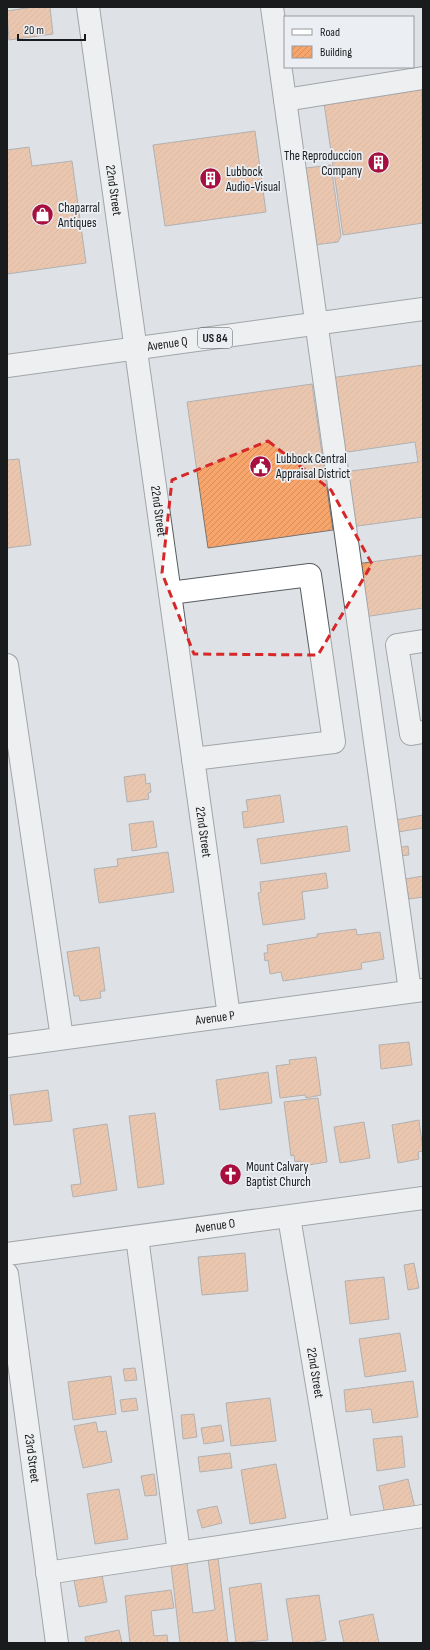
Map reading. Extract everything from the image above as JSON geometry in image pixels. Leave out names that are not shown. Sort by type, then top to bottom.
[{"type":"main road","name":"22nd Street","points":[[88,7],[229,1016]]},
{"type":"main road","points":[[272,7],[316,324],[417,990]]},
{"type":"main road","points":[[285,100],[423,78]]},
{"type":"main road","name":"Avenue Q","points":[[7,366],[423,309]]},
{"type":"main road","points":[[170,593],[310,575],[334,742],[193,759]]},
{"type":"main road","points":[[423,641],[397,645],[411,734],[423,732]]},
{"type":"main road","points":[[7,665],[62,1038]]},
{"type":"main road","name":"Avenue P","points":[[7,1046],[417,990]]},
{"type":"main road","name":"Avenue O","points":[[7,1254],[423,1198]]},
{"type":"main road","name":"22nd Street","points":[[290,1217],[341,1528]]},
{"type":"main road","points":[[137,1237],[180,1552]]},
{"type":"main road","name":"23rd Street","points":[[7,1274],[16,1405],[47,1573],[57,1643]]},
{"type":"main road","points":[[47,1573],[423,1516]]},
{"type":"highlighted area","points":[[268,441],[331,490],[372,564],[318,655],[194,654],[162,573],[172,480]]},
{"type":"building","points":[[33,7],[50,7],[53,34],[9,40],[7,11]]},
{"type":"building","name":"The Reproduccion Company","points":[[422,89],[423,223],[343,235],[324,103]]},
{"type":"building","name":"Lubbock Audio-Visual","points":[[255,131],[266,212],[165,226],[153,145]]},
{"type":"building","name":"Chaparral Antiques","points":[[29,147],[32,166],[72,161],[86,263],[7,274],[7,150]]},
{"type":"building","points":[[331,165],[341,236],[338,242],[314,245],[303,172],[306,168]]},
{"type":"building","points":[[423,365],[423,517],[351,527],[344,472],[418,462],[415,442],[341,453],[330,378]]},
{"type":"building","name":"Lubbock Central Appraisal District","points":[[312,384],[333,530],[208,548],[187,402]]},
{"type":"building","points":[[19,459],[31,545],[7,548],[7,460]]},
{"type":"building","points":[[423,555],[423,608],[364,617],[356,564]]},
{"type":"building","points":[[145,774],[146,784],[150,783],[151,792],[148,793],[149,799],[127,802],[124,777]]},
{"type":"building","points":[[280,795],[284,822],[244,828],[242,812],[248,811],[246,800]]},
{"type":"building","points":[[423,815],[423,828],[398,832],[396,820]]},
{"type":"building","points":[[153,821],[157,847],[132,851],[129,824]]},
{"type":"building","points":[[347,826],[350,851],[261,864],[257,839]]},
{"type":"building","points":[[408,846],[409,855],[399,856],[397,848]]},
{"type":"building","points":[[168,852],[174,892],[99,903],[94,869],[118,866],[117,859]]},
{"type":"building","points":[[326,873],[328,888],[302,892],[305,919],[263,925],[258,893],[261,892],[260,882]]},
{"type":"building","points":[[423,876],[423,897],[409,899],[405,879]]},
{"type":"building","points":[[356,929],[357,935],[380,932],[384,959],[361,963],[362,969],[283,981],[281,972],[270,974],[268,960],[265,961],[264,953],[268,953],[267,945],[317,937],[317,934]]},
{"type":"building","points":[[99,947],[105,991],[100,991],[101,998],[80,1001],[79,996],[74,996],[67,952]]},
{"type":"building","points":[[409,1042],[412,1065],[381,1069],[379,1045]]},
{"type":"building","points":[[316,1057],[321,1095],[306,1098],[305,1095],[280,1098],[276,1066],[290,1064],[289,1060]]},
{"type":"building","points":[[268,1072],[272,1103],[220,1110],[216,1080]]},
{"type":"building","points":[[48,1090],[52,1121],[14,1125],[10,1095]]},
{"type":"building","points":[[318,1098],[327,1162],[302,1166],[301,1161],[295,1162],[294,1155],[291,1156],[284,1102]]},
{"type":"building","points":[[155,1113],[164,1184],[138,1188],[129,1116]]},
{"type":"building","points":[[419,1120],[423,1151],[418,1152],[419,1159],[398,1163],[392,1125]]},
{"type":"building","points":[[364,1122],[370,1158],[340,1163],[334,1127]]},
{"type":"building","points":[[107,1124],[117,1190],[73,1197],[71,1185],[81,1184],[73,1129]]},
{"type":"building","points":[[245,1253],[248,1291],[202,1295],[198,1257]]},
{"type":"building","points":[[414,1263],[419,1288],[408,1290],[404,1265]]},
{"type":"building","points":[[384,1277],[389,1319],[350,1324],[345,1281]]},
{"type":"building","points":[[400,1333],[406,1371],[365,1377],[359,1339]]},
{"type":"building","points":[[135,1368],[137,1380],[125,1381],[123,1369]]},
{"type":"building","points":[[111,1376],[116,1414],[73,1420],[68,1382]]},
{"type":"building","points":[[413,1381],[418,1417],[373,1423],[371,1409],[346,1412],[344,1390]]},
{"type":"building","points":[[136,1398],[138,1410],[122,1412],[120,1400]]},
{"type":"building","points":[[270,1398],[276,1441],[231,1446],[226,1403]]},
{"type":"building","points":[[194,1414],[197,1437],[183,1439],[181,1415]]},
{"type":"building","points":[[96,1422],[98,1432],[106,1431],[112,1462],[83,1468],[74,1426]]},
{"type":"building","points":[[221,1425],[224,1441],[204,1444],[201,1428]]},
{"type":"building","points":[[402,1436],[405,1467],[377,1471],[373,1439]]},
{"type":"building","points":[[230,1453],[232,1468],[200,1472],[198,1457]]},
{"type":"building","points":[[276,1464],[286,1518],[250,1524],[241,1470]]},
{"type":"building","points":[[154,1474],[157,1495],[145,1496],[141,1476]]},
{"type":"building","points":[[408,1479],[415,1508],[385,1515],[379,1486]]},
{"type":"building","points":[[119,1489],[128,1539],[95,1544],[87,1494]]},
{"type":"building","points":[[217,1506],[222,1523],[202,1528],[197,1510]]},
{"type":"building","points":[[218,1558],[228,1643],[180,1643],[171,1565],[187,1563],[193,1613],[215,1610],[208,1559]]},
{"type":"building","points":[[102,1575],[107,1602],[79,1607],[74,1580]]},
{"type":"building","points":[[261,1583],[268,1640],[236,1643],[229,1588]]},
{"type":"building","points":[[171,1590],[174,1608],[151,1611],[154,1636],[167,1635],[168,1643],[130,1643],[125,1596]]},
{"type":"building","points":[[319,1595],[326,1640],[310,1643],[293,1643],[286,1599]]},
{"type":"building","points":[[373,1614],[379,1643],[344,1643],[339,1621]]},
{"type":"building","points":[[119,1630],[122,1643],[86,1643],[85,1637]]},
{"type":"place","name":"The Reproduccion Company","points":[[378,163]]},
{"type":"place","name":"Lubbock Audio-Visual","points":[[210,179]]},
{"type":"place","name":"Chaparral Antiques","points":[[43,215]]},
{"type":"place","name":"Lubbock Central Appraisal District","points":[[260,466]]},
{"type":"place","name":"Mount Calvary Baptist Church","points":[[230,1174]]}]
